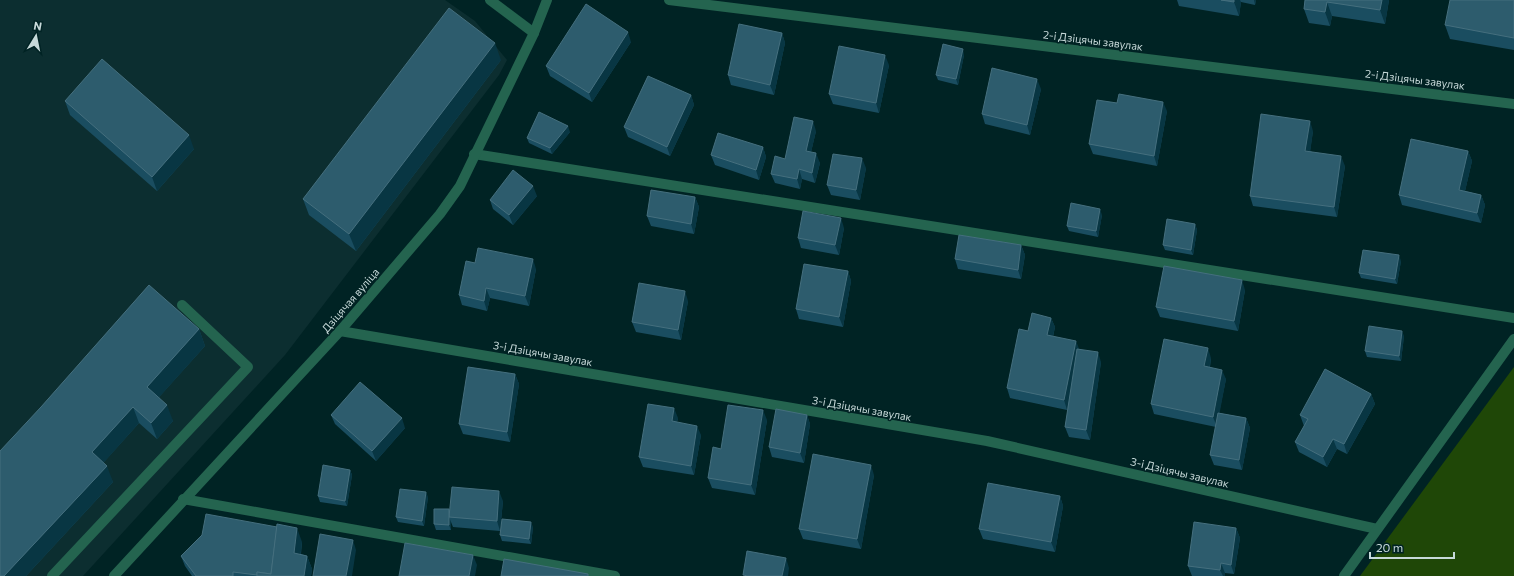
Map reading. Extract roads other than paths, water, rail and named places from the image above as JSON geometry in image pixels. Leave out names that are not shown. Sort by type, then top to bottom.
[{"type":"street","points":[[490,0],[534,33]]},
{"type":"street","name":"Дзіцячая вуліца","points":[[114,576],[340,331],[440,214],[460,186],[474,154],[534,33],[547,0]]},
{"type":"street","name":"2-і Дзіцячы завулак","points":[[669,0],[1514,104]]},
{"type":"street","points":[[474,154],[1514,318]]},
{"type":"street","points":[[52,576],[248,367],[182,305]]},
{"type":"street","name":"3-і Дзіцячы завулак","points":[[340,331],[988,442],[1377,529]]},
{"type":"street","points":[[1344,576],[1514,338]]},
{"type":"street","points":[[183,500],[615,576]]}]
